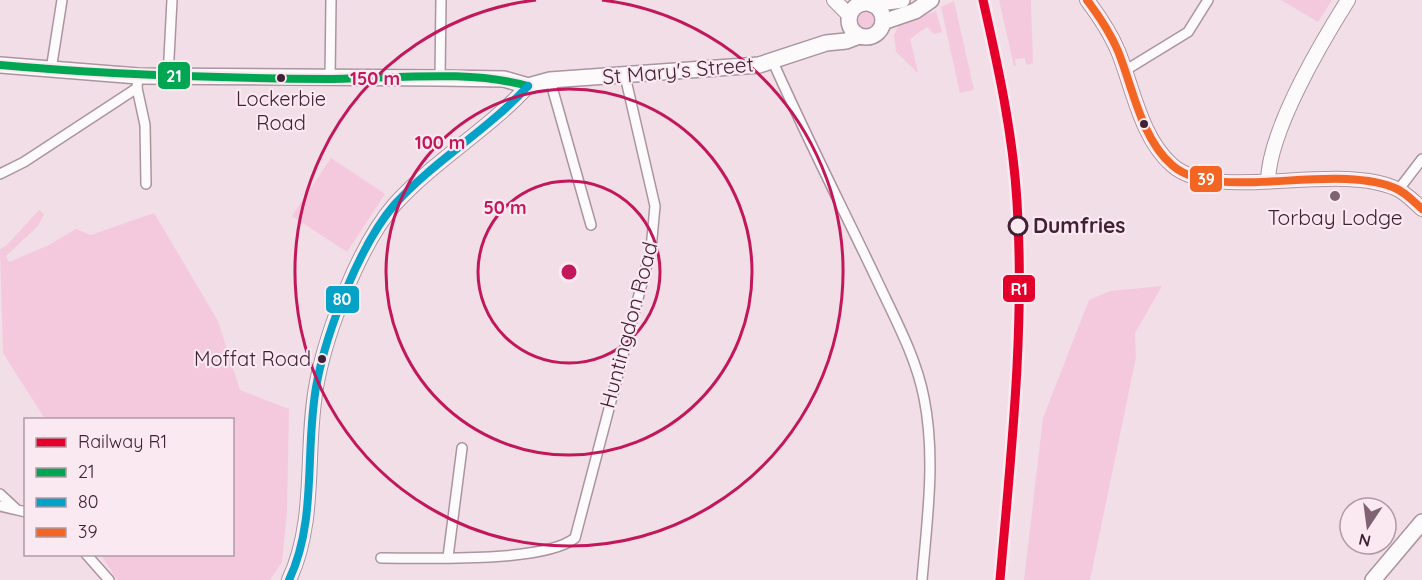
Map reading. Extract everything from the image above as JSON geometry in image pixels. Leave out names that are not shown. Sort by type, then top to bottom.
[{"type":"main road","points":[[902,0],[867,2],[855,6],[848,18],[851,30],[859,36],[874,35],[883,22],[915,11],[925,1]]},
{"type":"main road","points":[[867,2],[881,11],[883,22]]},
{"type":"main road","name":"St Mary's Street","points":[[826,43],[848,18]]},
{"type":"main road","name":"St Mary's Street","points":[[528,86],[550,80],[625,76],[773,62],[826,43],[846,41],[859,36]]},
{"type":"main road","points":[[0,65],[137,82],[168,77],[440,78],[504,79],[528,86]]},
{"type":"main road","points":[[1373,580],[1422,522]]},
{"type":"street","points":[[51,70],[62,0]]},
{"type":"street","points":[[168,77],[172,0]]},
{"type":"street","points":[[330,79],[331,0]]},
{"type":"street","points":[[440,78],[441,0]]},
{"type":"street","points":[[834,0],[848,18]]},
{"type":"street","points":[[1087,0],[1109,31],[1154,145],[1174,167],[1215,180],[1238,183],[1343,177],[1375,182],[1399,189],[1422,208]]},
{"type":"street","points":[[1125,70],[1188,32],[1208,0]]},
{"type":"street","points":[[1268,181],[1269,162],[1302,79],[1348,0]]},
{"type":"street","points":[[773,62],[805,135],[903,337],[924,397],[930,443],[929,505],[922,580]]},
{"type":"street","name":"Huntingdon Road","points":[[448,558],[523,553],[564,546],[575,538],[651,249],[655,224],[655,206],[625,76]]},
{"type":"street","points":[[550,80],[591,225]]},
{"type":"street","points":[[2,174],[24,162],[137,82],[145,125],[146,184]]},
{"type":"street","points":[[288,580],[301,547],[316,384],[334,321],[370,241],[396,204],[422,179],[489,124],[528,86]]},
{"type":"street","points":[[1399,189],[1422,159]]},
{"type":"street","points":[[381,558],[448,558],[462,448]]},
{"type":"street","points":[[0,494],[15,508]]},
{"type":"street","points":[[0,506],[24,511]]},
{"type":"street","points":[[87,556],[109,580]]},
{"type":"street","points":[[98,580],[102,570]]},
{"type":"shaded area","points":[[999,0],[1031,0],[1033,63],[1026,65],[1025,58],[1015,59],[1016,66],[1014,66]]},
{"type":"shaded area","points":[[1281,0],[1332,0],[1318,22]]},
{"type":"shaded area","points":[[954,1],[974,90],[960,93],[941,7]]},
{"type":"shaded area","points":[[865,7],[874,11],[878,20],[874,29],[865,33],[856,29],[852,20],[856,11]]},
{"type":"shaded area","points":[[936,11],[942,32],[934,34],[927,27],[910,39],[918,73],[896,52],[894,35],[899,25]]},
{"type":"shaded area","points":[[331,158],[385,194],[347,252],[292,216]]},
{"type":"shaded area","points":[[39,210],[44,214],[38,226],[6,256],[9,262],[49,245],[76,229],[91,235],[154,213],[218,321],[240,390],[289,409],[287,511],[282,562],[270,580],[117,580],[102,556],[234,556],[234,418],[44,418],[3,353],[0,249],[6,246]]},
{"type":"shaded area","points":[[1162,286],[1135,333],[1136,357],[1090,580],[1024,580],[1043,418],[1089,300],[1110,291]]},
{"type":"rail line","name":"R1","points":[[983,0],[1012,151],[1019,250],[1016,391],[1000,580]]},
{"type":"transit line","name":"39","points":[[1087,0],[1115,44],[1145,127],[1161,154],[1172,165],[1192,176],[1217,181],[1342,179],[1372,182],[1397,189],[1422,209]]},
{"type":"transit line","name":"21","points":[[0,65],[123,74],[246,78],[455,76],[528,86]]},
{"type":"transit line","name":"80","points":[[289,580],[304,532],[313,407],[317,382],[337,313],[369,241],[395,204],[411,188],[496,117],[528,86]]},
{"type":"place","name":"Lockerbie Road","points":[[281,78]]},
{"type":"place","name":"Torbay Lodge","points":[[1335,196]]},
{"type":"place","name":"Dumfries","points":[[1018,226]]},
{"type":"place","name":"Moffat Road","points":[[322,359]]}]
